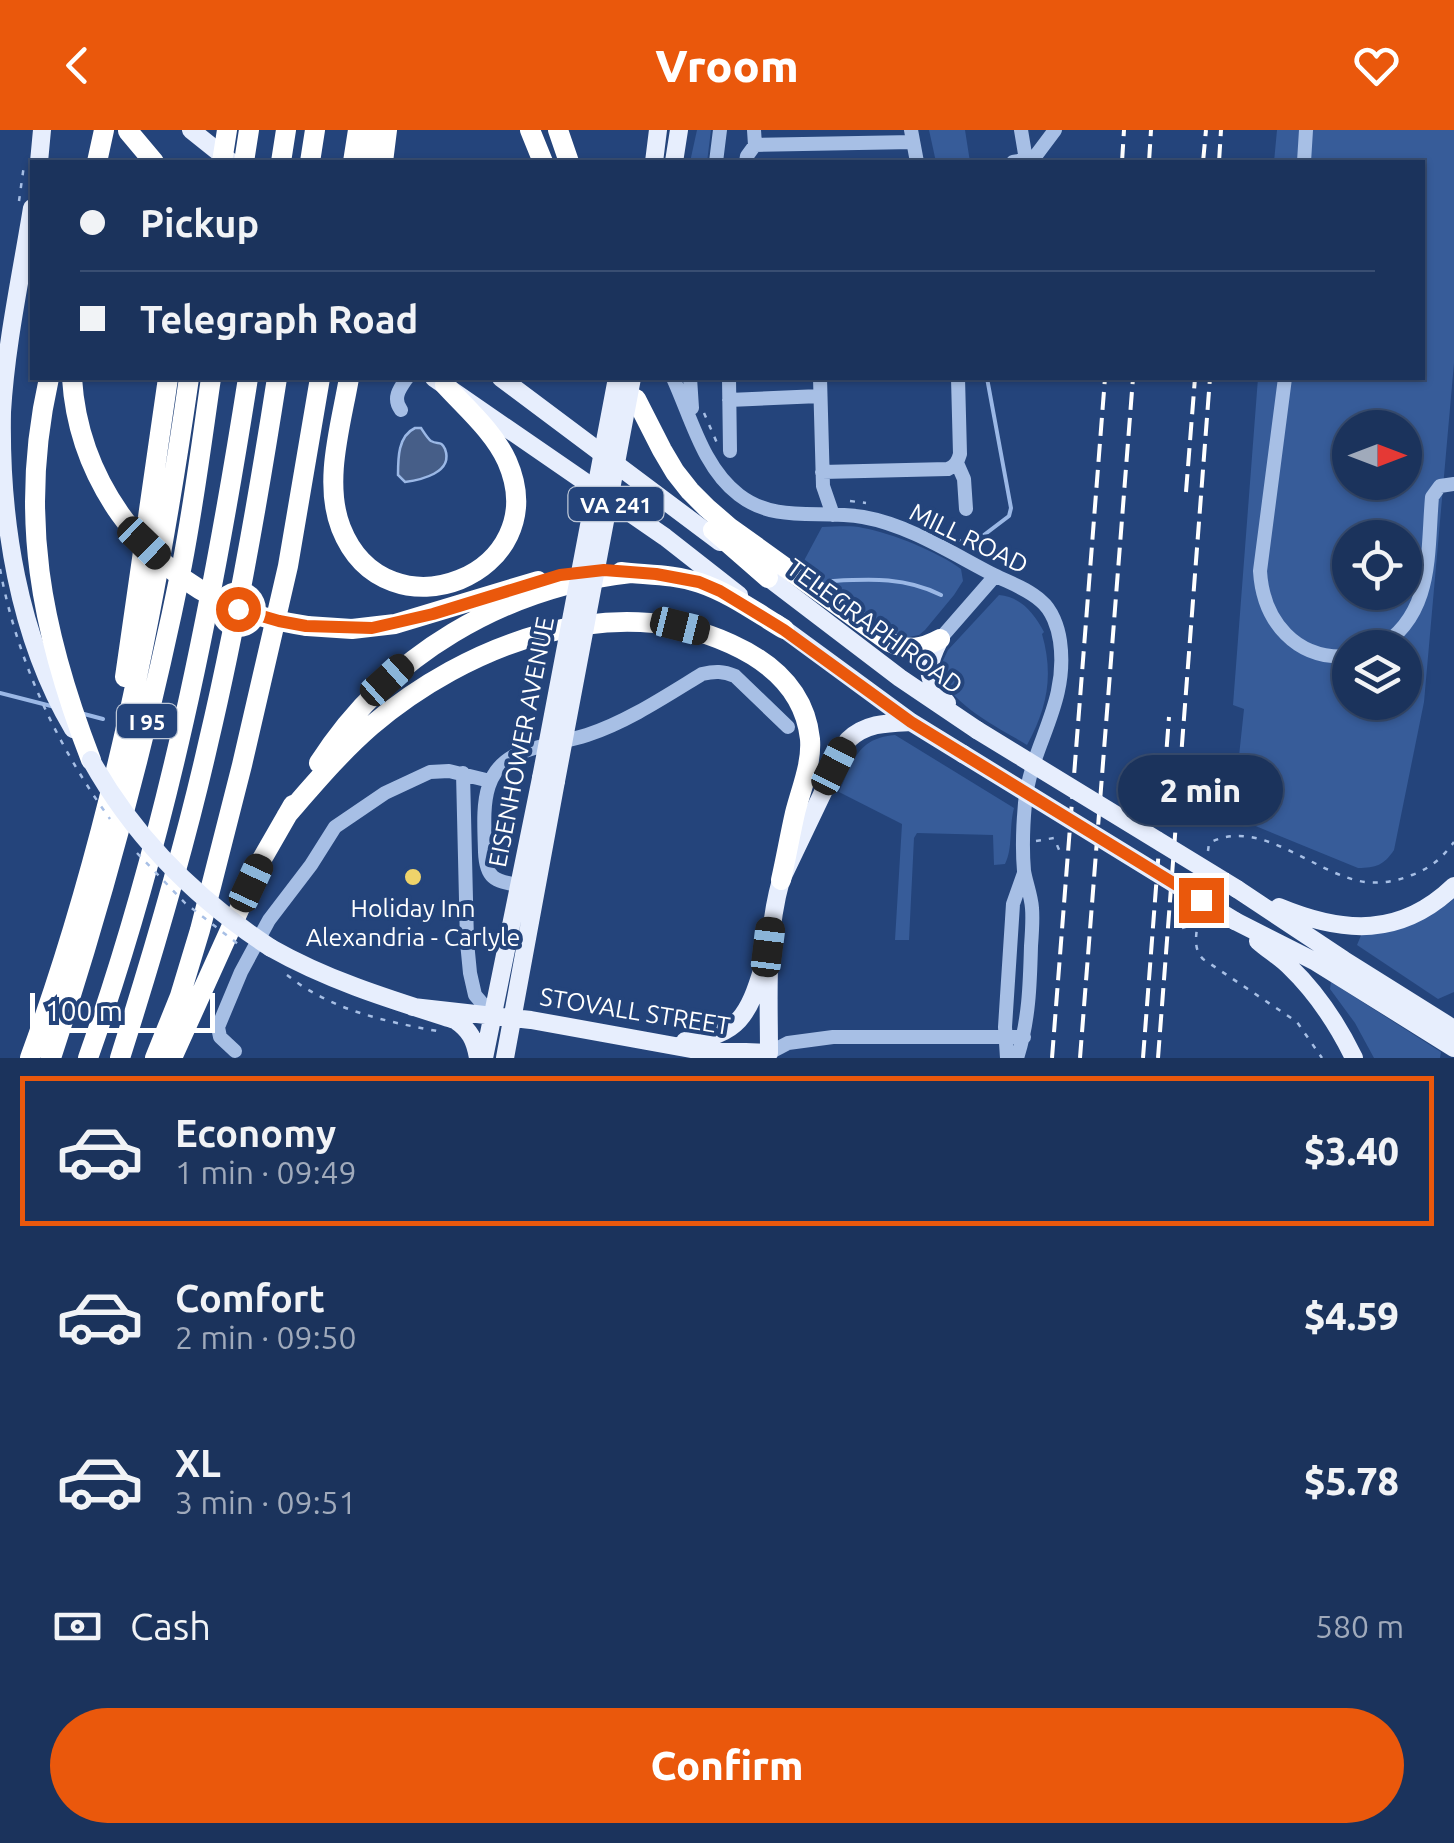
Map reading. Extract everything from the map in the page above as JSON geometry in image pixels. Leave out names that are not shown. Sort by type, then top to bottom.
[{"type":"highway","points":[[97,160],[104,130]]},
{"type":"highway","points":[[127,130],[152,160]]},
{"type":"highway","points":[[222,160],[227,130]]},
{"type":"highway","points":[[282,160],[286,130]]},
{"type":"highway","points":[[310,160],[315,130]]},
{"type":"highway","points":[[353,160],[358,130]]},
{"type":"highway","points":[[363,160],[378,130]]},
{"type":"highway","points":[[383,160],[387,130]]},
{"type":"highway","points":[[530,130],[542,160]]},
{"type":"highway","points":[[558,130],[568,160]]},
{"type":"highway","points":[[244,160],[249,133]]},
{"type":"highway","points":[[49,380],[36,460],[38,567],[52,642],[91,760]]},
{"type":"highway","points":[[72,380],[77,416],[93,467],[115,508],[144,543],[183,577],[227,604],[306,626],[352,629],[395,624],[560,575],[604,570],[699,582],[784,630]]},
{"type":"highway","points":[[99,832],[124,688],[168,380]]},
{"type":"highway","points":[[30,1058],[99,832],[153,605],[189,380]]},
{"type":"highway","name":"I 95","points":[[52,1058],[92,927],[154,694],[183,560],[211,380]]},
{"type":"highway","name":"I 95","points":[[88,1058],[138,900],[180,736],[220,552],[248,380]]},
{"type":"highway","name":"I 95","points":[[120,1058],[208,745],[255,519],[277,380]]},
{"type":"highway","points":[[156,1058],[195,946],[242,765],[288,566],[320,380]]},
{"type":"highway","points":[[349,380],[334,476],[340,525],[364,563],[377,574],[408,586],[440,586],[479,571],[502,546],[516,512],[513,477],[500,447],[440,381]]},
{"type":"highway","points":[[631,380],[662,472],[713,530],[768,578]]},
{"type":"highway","points":[[636,400],[682,481],[728,527],[889,642],[918,649],[940,640]]},
{"type":"highway","points":[[172,1058],[287,815],[352,716],[424,651],[502,608],[544,591],[631,573]]},
{"type":"highway","points":[[287,815],[373,724],[457,668],[519,642],[573,627],[616,622],[662,624],[700,632],[741,648],[774,670],[800,702],[808,728],[810,756],[781,880]]},
{"type":"main road","points":[[39,160],[42,130]]},
{"type":"main road","points":[[127,130],[163,160]]},
{"type":"main road","points":[[191,130],[229,160]]},
{"type":"main road","points":[[654,160],[658,130]]},
{"type":"main road","points":[[674,160],[680,130]]},
{"type":"main road","points":[[30,220],[2,409],[1,480],[20,600],[46,679],[119,806],[162,860],[222,914],[272,948],[321,974],[455,1020],[465,1026],[481,1058]]},
{"type":"main road","name":"TELEGRAPH ROAD","points":[[503,380],[830,627],[960,719],[1237,889]]},
{"type":"main road","name":"EISENHOWER AVENUE","points":[[505,1058],[617,380]]},
{"type":"main road","name":"EISENHOWER AVENUE","points":[[481,1058],[518,885],[548,780],[630,380]]},
{"type":"main road","name":"VA 241","points":[[440,381],[665,537],[911,722],[1235,921]]},
{"type":"main road","points":[[830,627],[900,655],[922,652],[940,640]]},
{"type":"main road","points":[[940,640],[930,660],[929,677],[960,719]]},
{"type":"main road","points":[[649,1042],[706,1038],[732,1026],[750,1005],[768,947],[781,880],[848,740],[865,728],[911,722]]},
{"type":"main road","points":[[1237,889],[1311,919],[1380,926],[1406,919],[1454,886]]},
{"type":"main road","points":[[1237,889],[1430,1024],[1454,1048]]},
{"type":"main road","points":[[1235,921],[1430,1024],[1454,1029]]},
{"type":"main road","points":[[1235,921],[1306,985],[1342,1033],[1354,1058]]},
{"type":"main road","points":[[768,947],[775,1056]]},
{"type":"main road","name":"STOVALL STREET","points":[[413,1006],[513,1017],[714,1052],[775,1056]]},
{"type":"street","points":[[716,160],[720,130]]},
{"type":"street","points":[[1020,160],[1021,130]]},
{"type":"street","points":[[1025,160],[1034,158],[1055,130]]},
{"type":"street","points":[[1304,160],[1306,130]]},
{"type":"street","points":[[754,138],[912,136]]},
{"type":"street","points":[[401,410],[397,395],[407,380]]},
{"type":"street","name":"MILL ROAD","points":[[675,380],[714,470],[736,493],[777,514],[862,517],[892,525],[1041,600],[1054,622],[1060,640],[1056,703],[1030,773],[1025,802],[1024,872],[1032,906],[1030,1004],[1017,1058]]},
{"type":"street","name":"MILL ROAD","points":[[690,380],[696,428]]},
{"type":"street","points":[[729,380],[730,451]]},
{"type":"street","points":[[820,380],[823,479],[833,515]]},
{"type":"street","points":[[823,479],[948,470],[959,461],[958,380]]},
{"type":"street","points":[[1285,380],[1260,570],[1262,591],[1275,623],[1287,636],[1332,656]]},
{"type":"street","points":[[729,400],[820,396]]},
{"type":"street","points":[[956,463],[964,479],[966,508]]},
{"type":"street","points":[[807,515],[823,479]]},
{"type":"street","points":[[1403,630],[1415,612],[1424,583],[1432,497],[1440,486],[1454,484]]},
{"type":"street","points":[[940,640],[995,576]]},
{"type":"street","points":[[518,885],[496,880],[486,866],[484,803],[490,782],[512,756],[589,734],[714,671],[735,676],[788,727]]},
{"type":"street","points":[[235,1052],[220,1037],[218,1026],[240,972],[270,920],[335,826],[385,793],[430,772],[463,773],[490,782]]},
{"type":"street","points":[[463,773],[467,942],[474,995],[492,1015]]},
{"type":"street","name":"MILL ROAD","points":[[1008,1058],[1013,904],[1024,872]]},
{"type":"street","name":"STOVALL STREET","points":[[775,1056],[788,1043],[833,1037],[1024,1038]]},
{"type":"path","points":[[1207,859],[1209,843],[1232,834],[1278,846],[1349,878],[1383,882],[1428,868],[1454,842]]},
{"type":"path","points":[[1044,842],[1054,838],[1060,852]]},
{"type":"path","points":[[1200,907],[1198,954],[1297,1022],[1322,1058]]},
{"type":"path","points":[[1182,928],[1198,923]]},
{"type":"path","points":[[286,974],[306,990],[346,1008],[448,1034]]},
{"type":"shaded area","points":[[697,130],[711,130],[707,160],[690,160]]},
{"type":"shaded area","points":[[929,130],[965,130],[970,160],[936,160]]},
{"type":"shaded area","points":[[1277,130],[1454,130],[1454,363],[1422,712],[1422,630],[1332,630],[1332,720],[1420,720],[1394,850],[1383,862],[1358,868],[1236,818],[1227,806],[1230,759],[1239,756],[1244,709],[1233,705],[1258,380],[1425,380],[1425,160],[1274,160]]},
{"type":"shaded area","points":[[421,428],[431,441],[442,445],[445,464],[434,474],[405,482],[398,475],[400,448],[405,436]]},
{"type":"shaded area","points":[[822,527],[858,527],[901,539],[961,569],[963,581],[925,630],[899,639],[799,570]]},
{"type":"shaded area","points":[[999,595],[1026,607],[1044,632],[1048,678],[1039,718],[1027,745],[963,704],[944,682],[939,669],[948,650]]},
{"type":"shaded area","points":[[895,735],[1014,808],[1005,864],[994,865],[993,835],[917,833],[909,940],[895,940],[902,824],[839,792],[864,746]]},
{"type":"shaded area","points":[[1454,899],[1454,992],[1438,999],[1357,945],[1362,933],[1411,924]]},
{"type":"shaded area","points":[[1331,982],[1441,1052],[1440,1058],[1374,1058],[1330,989]]},
{"type":"waterway","points":[[976,541],[1009,516],[1011,508],[987,380]]},
{"type":"waterway","points":[[832,581],[901,582],[941,595]]},
{"type":"waterway","points":[[0,693],[55,707]]},
{"type":"waterway","points":[[84,714],[103,719]]},
{"type":"railway","points":[[1122,160],[1124,130]]},
{"type":"railway","points":[[1149,160],[1151,130]]},
{"type":"railway","points":[[1203,160],[1206,130]]},
{"type":"railway","points":[[1219,160],[1221,130]]},
{"type":"railway","points":[[1052,1058],[1105,380]]},
{"type":"railway","points":[[1080,1058],[1133,380]]},
{"type":"railway","points":[[1186,492],[1195,380]]},
{"type":"railway","points":[[1158,1058],[1210,380]]},
{"type":"railway","points":[[1143,1058],[1169,717]]},
{"type":"place","name":"Holiday Inn Alexandria - Carlyle","points":[[413,877]]},
{"type":"route","points":[[238,609],[306,626],[372,628],[433,614],[560,575],[588,571],[656,574],[699,582],[784,630],[911,722],[1201,900]]}]
